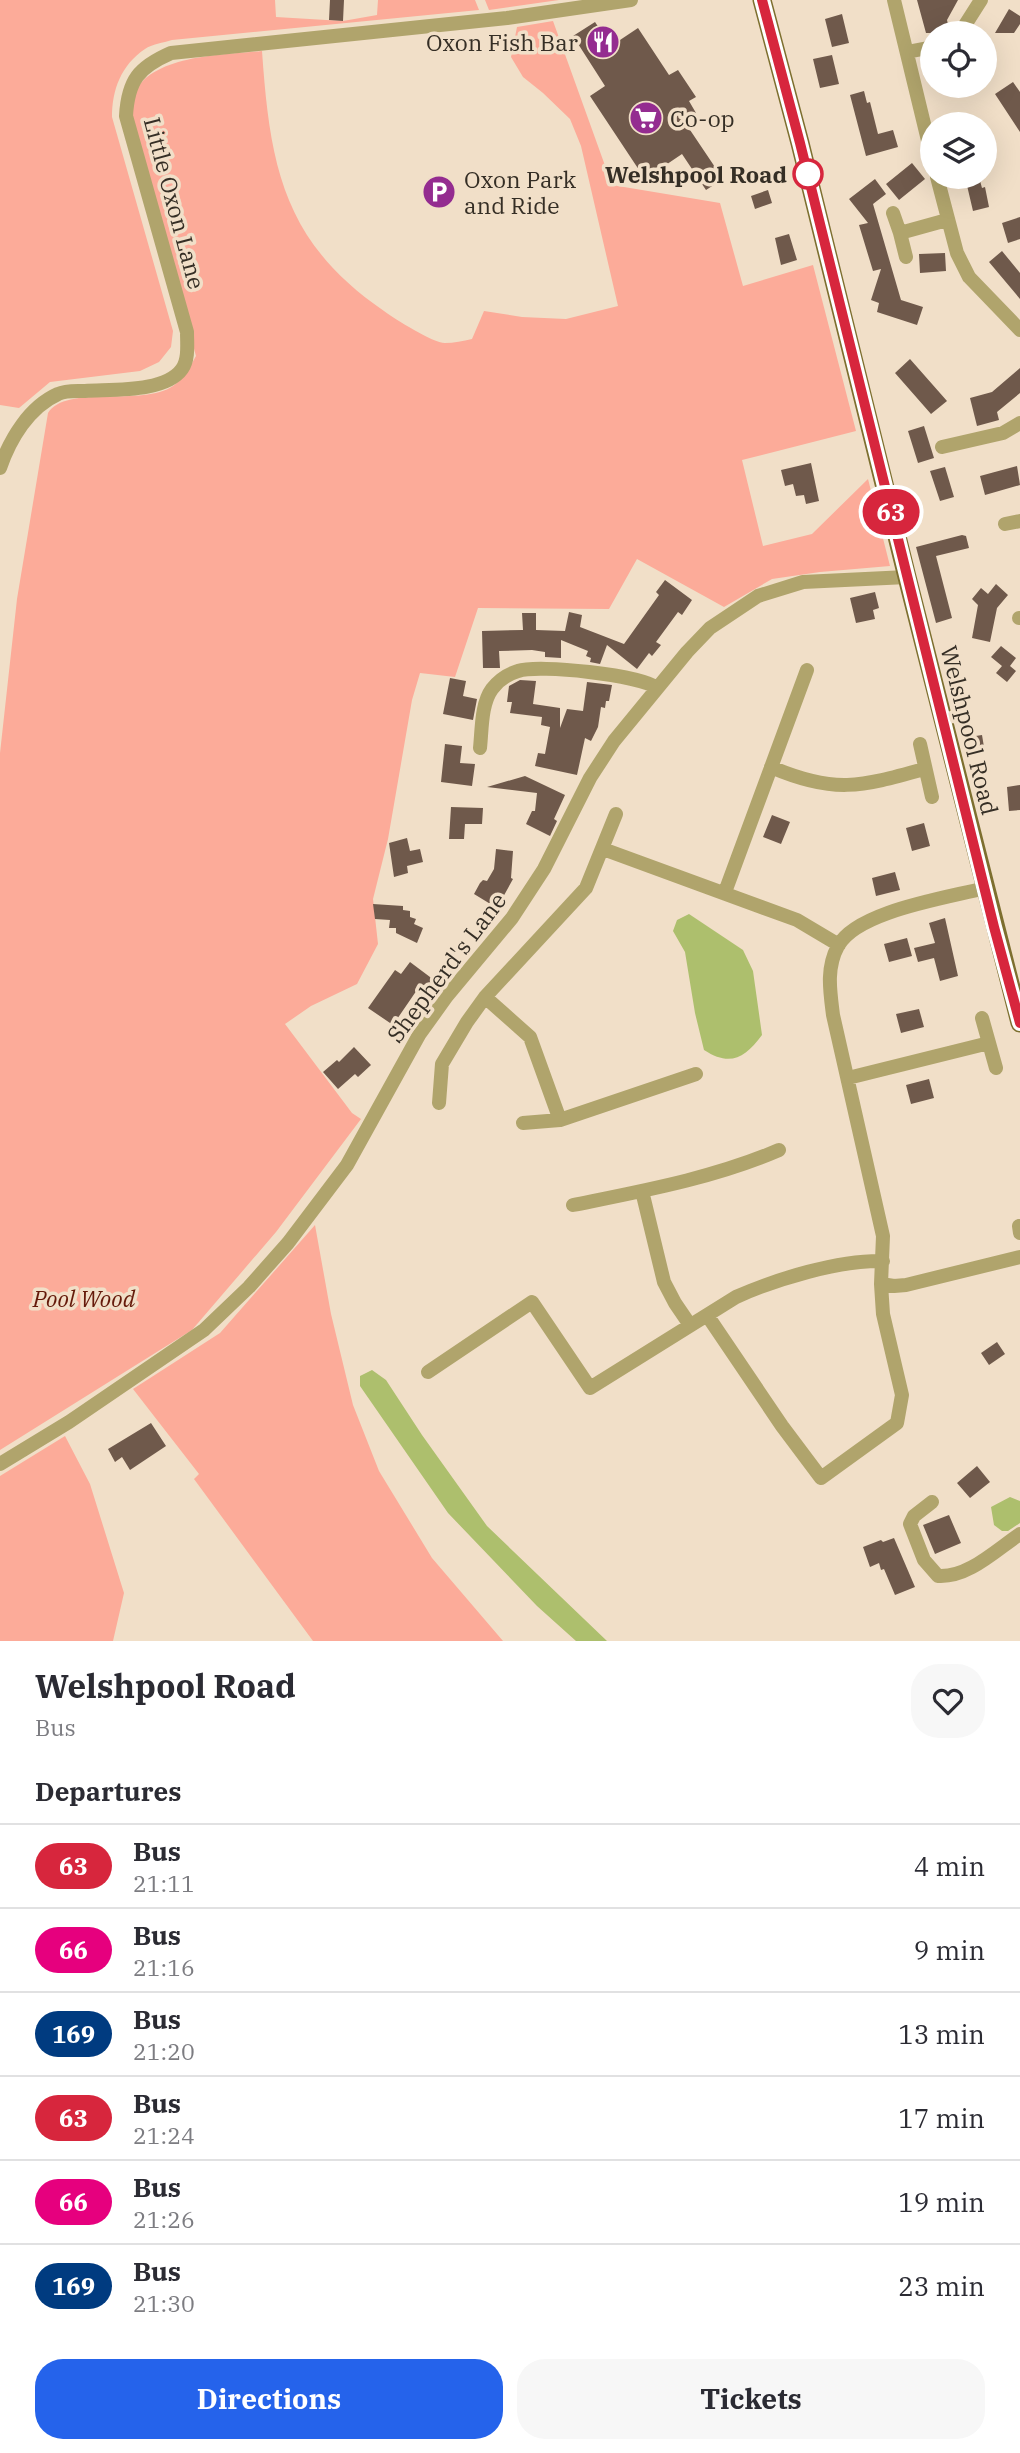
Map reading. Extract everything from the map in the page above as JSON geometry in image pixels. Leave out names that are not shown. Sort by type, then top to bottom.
[{"type":"main road","name":"Welshpool Road","points":[[762,0],[1020,1023]]},
{"type":"street","name":"Little Oxon Lane","points":[[0,468],[20,429],[37,405],[61,392],[155,386],[183,368],[188,352],[187,332],[126,116],[130,88],[145,66],[171,53],[497,19],[631,0]]},
{"type":"street","points":[[894,0],[921,112]]},
{"type":"street","points":[[968,21],[981,0]]},
{"type":"street","points":[[907,52],[920,50]]},
{"type":"street","points":[[940,189],[957,253],[969,277],[1020,330]]},
{"type":"street","points":[[893,213],[906,257]]},
{"type":"street","points":[[900,233],[947,220]]},
{"type":"street","points":[[942,447],[1003,433],[1020,422]]},
{"type":"street","points":[[1004,524],[1020,521]]},
{"type":"street","name":"Shepherd's Lane","points":[[0,1464],[65,1424],[204,1330],[249,1287],[288,1243],[347,1166],[419,1035],[447,996],[512,918],[544,869],[590,778],[614,741],[656,688],[710,628],[758,596],[803,582],[907,577]]},
{"type":"street","points":[[480,748],[486,702],[490,692],[498,683],[520,670],[537,668],[590,673],[640,680],[656,688]]},
{"type":"street","points":[[725,892],[807,670]]},
{"type":"street","points":[[920,744],[932,797]]},
{"type":"street","points":[[771,767],[799,779],[852,787],[924,769]]},
{"type":"street","points":[[439,1103],[442,1064],[485,997],[586,888],[616,814]]},
{"type":"street","points":[[603,849],[797,920],[839,944]]},
{"type":"street","points":[[707,1315],[782,1426],[821,1478],[897,1423],[902,1395],[883,1314],[883,1236],[833,1015],[829,981],[839,944],[864,922],[985,888]]},
{"type":"street","points":[[485,997],[530,1037],[560,1119]]},
{"type":"street","points":[[982,1018],[996,1068]]},
{"type":"street","points":[[848,1078],[989,1044]]},
{"type":"street","points":[[523,1123],[560,1119],[696,1074]]},
{"type":"street","points":[[573,1205],[642,1191],[755,1160],[779,1150]]},
{"type":"street","points":[[642,1191],[664,1282],[690,1325]]},
{"type":"street","points":[[881,1284],[894,1286],[927,1281],[1020,1257]]},
{"type":"street","points":[[428,1372],[532,1302],[590,1388],[736,1297],[762,1285],[855,1263],[883,1261]]},
{"type":"street","points":[[932,1502],[914,1516],[910,1524],[924,1560],[934,1573],[942,1577],[978,1564],[1020,1534]]},
{"type":"green space","points":[[0,0],[275,0],[276,17],[343,21],[377,15],[378,0],[475,0],[479,10],[172,40],[151,46],[137,55],[119,79],[112,117],[173,331],[171,347],[159,362],[140,371],[50,382],[19,408],[0,405]]},
{"type":"green space","points":[[485,0],[559,0],[489,10]]},
{"type":"green space","name":"Pool Wood","points":[[553,21],[612,185],[720,203],[743,286],[813,265],[856,431],[742,460],[763,546],[812,534],[868,479],[890,566],[772,579],[724,607],[637,559],[609,609],[478,608],[455,677],[420,673],[412,700],[388,839],[373,899],[378,944],[357,984],[311,1006],[285,1024],[352,1113],[361,1119],[276,1232],[192,1330],[0,1450],[0,753],[17,599],[48,413],[57,404],[71,400],[160,392],[180,380],[196,356],[133,123],[132,101],[139,86],[152,74],[168,66],[207,56],[262,51],[270,130],[277,165],[288,198],[303,228],[323,257],[350,285],[405,325],[439,342],[462,341],[472,339],[484,311],[522,317],[566,319],[618,306],[581,146],[570,119],[523,77],[511,57],[517,27]]},
{"type":"green space","points":[[315,1225],[331,1314],[353,1405],[379,1471],[432,1558],[503,1641],[313,1641],[194,1479],[199,1474],[133,1389],[220,1333]]},
{"type":"green space","points":[[65,1436],[90,1484],[124,1593],[113,1641],[0,1641],[0,1476]]},
{"type":"shaded area","points":[[689,914],[743,950],[753,971],[762,1035],[736,1058],[722,1058],[704,1050],[685,952],[673,931],[677,920]]},
{"type":"shaded area","points":[[372,1370],[386,1380],[487,1526],[607,1641],[576,1641],[537,1606],[448,1513],[360,1386],[360,1376]]},
{"type":"shaded area","points":[[1010,1497],[1020,1501],[1020,1523],[1008,1531],[1002,1531],[994,1525],[991,1507]]},
{"type":"building","points":[[330,0],[344,0],[343,21],[329,20]]},
{"type":"building","points":[[917,0],[958,0],[947,21],[923,21]]},
{"type":"building","points":[[1009,9],[1020,16],[1020,24],[1014,33],[997,33]]},
{"type":"building","points":[[842,14],[849,43],[832,47],[825,19]]},
{"type":"building","name":"Co-op","points":[[595,22],[611,46],[638,28],[669,75],[678,70],[696,97],[689,101],[696,113],[684,121],[723,179],[706,190],[682,154],[645,179],[590,96],[605,86],[573,36]]},
{"type":"building","points":[[832,55],[839,84],[820,88],[813,59]]},
{"type":"building","points":[[1013,82],[1020,92],[1020,132],[997,97],[997,93]]},
{"type":"building","points":[[864,91],[867,103],[870,102],[878,134],[893,130],[898,147],[866,156],[850,95]]},
{"type":"building","points":[[912,163],[920,173],[920,183],[899,200],[886,184]]},
{"type":"building","points":[[875,179],[886,194],[873,204],[901,300],[923,307],[917,325],[877,312],[879,303],[871,300],[881,269],[873,271],[859,225],[868,223],[849,199]]},
{"type":"building","points":[[968,189],[985,189],[989,207],[973,211]]},
{"type":"building","points":[[768,190],[772,203],[755,209],[751,196]]},
{"type":"building","points":[[1020,217],[1020,239],[1008,243],[1002,223]]},
{"type":"building","points":[[789,234],[797,260],[781,265],[775,238]]},
{"type":"building","points":[[1002,251],[1020,273],[1020,299],[989,262]]},
{"type":"building","points":[[945,253],[946,271],[920,273],[919,254]]},
{"type":"building","points":[[910,359],[947,401],[931,414],[895,373]]},
{"type":"building","points":[[1020,368],[1020,393],[997,412],[999,420],[977,426],[970,398],[992,392]]},
{"type":"building","points":[[924,426],[934,458],[918,463],[908,431]]},
{"type":"building","points":[[811,463],[819,501],[806,504],[804,495],[796,496],[793,484],[785,486],[781,470]]},
{"type":"building","points":[[1017,466],[1020,485],[985,495],[980,476]]},
{"type":"building","points":[[945,467],[954,497],[940,501],[930,471]]},
{"type":"building","points":[[966,536],[969,548],[936,556],[952,618],[936,623],[916,547]]},
{"type":"building","points":[[665,580],[692,600],[682,615],[678,612],[656,642],[661,645],[652,656],[649,653],[637,669],[607,645],[600,664],[590,662],[591,658],[586,656],[588,651],[561,640],[561,658],[545,657],[545,652],[532,650],[499,651],[500,668],[483,668],[482,631],[523,630],[522,613],[536,613],[536,630],[565,631],[569,612],[582,615],[580,627],[624,644],[659,595],[656,592]]},
{"type":"building","points":[[996,584],[1008,595],[997,608],[990,642],[972,638],[978,605],[972,599],[981,588],[988,594]]},
{"type":"building","points":[[875,592],[879,608],[873,610],[875,619],[856,623],[850,598]]},
{"type":"building","points":[[1001,646],[1016,658],[1010,666],[1016,671],[1007,682],[996,673],[1002,666],[991,657]]},
{"type":"building","points":[[450,678],[466,681],[463,696],[477,699],[473,720],[443,714]]},
{"type":"building","points":[[520,680],[536,681],[533,704],[560,708],[560,728],[567,709],[583,711],[587,682],[612,685],[609,701],[606,701],[605,708],[601,707],[598,727],[591,741],[585,738],[577,775],[535,766],[538,753],[545,754],[550,727],[541,725],[542,717],[510,713],[512,702],[507,702],[509,686]]},
{"type":"building","points":[[982,735],[985,753],[966,756],[963,738]]},
{"type":"building","points":[[445,744],[462,746],[460,763],[475,764],[472,786],[441,782]]},
{"type":"building","points":[[525,776],[565,795],[550,836],[526,824],[532,811],[535,811],[537,793],[487,787]]},
{"type":"building","points":[[1020,785],[1020,810],[1009,811],[1007,787]]},
{"type":"building","points":[[451,807],[483,808],[482,824],[465,824],[464,839],[449,839]]},
{"type":"building","points":[[772,815],[790,822],[781,844],[763,837]]},
{"type":"building","points":[[924,823],[930,846],[912,851],[906,828]]},
{"type":"building","points":[[407,838],[410,851],[420,849],[423,862],[407,866],[408,873],[394,877],[389,843]]},
{"type":"building","points":[[496,849],[513,851],[513,879],[497,908],[474,894],[480,883],[487,881],[494,869]]},
{"type":"building","points":[[895,872],[900,890],[876,896],[872,878]]},
{"type":"building","points":[[373,904],[403,906],[403,910],[410,911],[410,917],[416,919],[414,924],[423,928],[417,943],[396,933],[396,928],[389,928],[390,920],[375,919]]},
{"type":"building","points":[[945,918],[958,976],[940,981],[934,958],[918,962],[914,948],[935,943],[929,923]]},
{"type":"building","points":[[907,938],[912,956],[889,962],[884,944]]},
{"type":"building","points":[[410,962],[434,980],[425,992],[419,987],[393,1025],[368,1008],[395,970],[401,974]]},
{"type":"building","points":[[919,1009],[924,1027],[901,1033],[896,1014]]},
{"type":"building","points":[[354,1047],[371,1065],[358,1077],[355,1074],[338,1089],[323,1072],[337,1060],[339,1062]]},
{"type":"building","points":[[929,1079],[934,1098],[911,1104],[906,1085]]},
{"type":"building","points":[[997,1342],[1005,1354],[989,1365],[981,1353]]},
{"type":"building","points":[[151,1423],[166,1446],[130,1470],[122,1457],[115,1462],[108,1449]]},
{"type":"building","points":[[977,1466],[990,1482],[970,1498],[957,1483]]},
{"type":"building","points":[[949,1515],[961,1543],[935,1554],[923,1525]]},
{"type":"building","points":[[894,1538],[915,1587],[895,1595],[879,1563],[870,1567],[863,1547]]},
{"type":"bus line","name":"63","points":[[762,0],[1020,1023]]},
{"type":"place","name":"Oxon Fish Bar","points":[[603,42]]},
{"type":"place","name":"Co-op","points":[[646,118]]},
{"type":"place","name":"Welshpool Road","points":[[808,174]]},
{"type":"place","name":"Oxon Park and Ride","points":[[439,192]]}]
